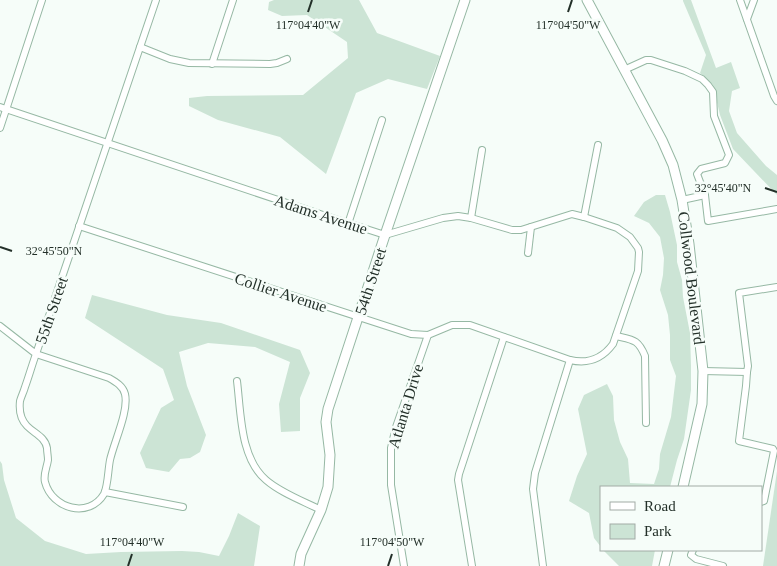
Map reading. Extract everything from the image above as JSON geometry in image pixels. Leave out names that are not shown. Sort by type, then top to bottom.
[{"type":"street","points":[[0,128],[3,108],[42,0]]},
{"type":"street","name":"55th Street","points":[[105,492],[94,504],[84,508],[67,507],[52,498],[45,475],[48,459],[46,446],[43,438],[27,426],[21,416],[20,401],[156,0]]},
{"type":"street","points":[[212,64],[233,0]]},
{"type":"street","name":"54th Street","points":[[299,566],[301,554],[328,487],[330,455],[326,422],[328,409],[465,0]]},
{"type":"street","name":"Collwood Boulevard","points":[[587,0],[662,140],[673,165],[682,200],[689,244],[703,371],[702,404],[683,486]]},
{"type":"street","points":[[740,0],[777,101]]},
{"type":"street","points":[[747,19],[754,0]]},
{"type":"street","points":[[140,47],[170,59],[189,63],[270,64],[286,59]]},
{"type":"street","points":[[624,70],[646,60],[651,60],[694,75],[702,80],[713,92],[714,116],[728,155],[725,163],[700,169],[697,174],[705,195],[708,221],[777,209]]},
{"type":"street","name":"Adams Avenue","points":[[3,108],[385,235],[443,218],[458,216],[512,230],[521,230],[572,214],[617,228],[630,237],[639,252],[638,271],[616,336]]},
{"type":"street","points":[[348,224],[382,120]]},
{"type":"street","points":[[584,217],[598,145]]},
{"type":"street","points":[[471,218],[482,150]]},
{"type":"street","points":[[682,200],[705,195]]},
{"type":"street","name":"Collier Avenue","points":[[79,226],[358,318],[411,334],[428,335]]},
{"type":"street","points":[[528,253],[531,227]]},
{"type":"street","points":[[762,502],[764,501],[774,451],[773,449],[739,441],[748,366],[739,294],[777,287]]},
{"type":"street","points":[[428,335],[452,325],[470,325],[570,360],[581,362],[598,358],[610,348],[616,336],[635,341],[641,346],[645,356],[646,424]]},
{"type":"street","points":[[0,326],[36,354],[109,378],[125,391],[124,415],[110,460],[105,492],[183,507]]},
{"type":"street","name":"Atlanta Drive","points":[[404,566],[391,485],[391,448],[396,426],[428,335]]},
{"type":"street","points":[[472,566],[458,480],[504,337]]},
{"type":"street","points":[[543,566],[533,489],[535,473],[570,360]]},
{"type":"street","points":[[703,371],[747,372]]},
{"type":"street","points":[[237,381],[245,442],[257,471],[278,488],[320,510]]},
{"type":"street","points":[[664,566],[668,551]]},
{"type":"street","points":[[692,551],[691,555],[696,559],[723,566]]},
{"type":"green space","points":[[274,0],[359,0],[377,33],[440,56],[427,89],[388,79],[356,93],[326,174],[280,137],[218,120],[189,106],[189,98],[207,96],[303,95],[348,58],[347,42],[307,15],[282,16],[268,10],[269,2]]},
{"type":"green space","points":[[683,0],[691,0],[716,68],[731,62],[740,88],[732,91],[729,111],[737,133],[766,166],[777,175],[777,195],[733,149],[720,115],[713,85],[700,73],[706,55]]},
{"type":"green space","points":[[656,195],[665,195],[670,212],[677,245],[677,262],[682,280],[683,297],[690,333],[691,390],[684,439],[670,486],[600,486],[600,546],[594,538],[589,513],[569,501],[587,454],[578,409],[584,395],[607,384],[613,396],[614,420],[620,442],[628,459],[630,483],[654,484],[659,469],[660,454],[671,417],[676,376],[670,360],[668,315],[660,290],[664,258],[660,237],[649,223],[634,216],[644,202]]},
{"type":"green space","points":[[92,295],[167,315],[221,323],[300,350],[310,373],[300,398],[300,431],[281,432],[279,404],[290,362],[255,347],[208,343],[179,352],[187,386],[206,435],[200,452],[190,458],[180,459],[169,472],[146,468],[140,453],[161,408],[174,400],[163,369],[85,318]]},
{"type":"green space","points":[[0,461],[16,518],[45,541],[86,554],[182,551],[219,556],[238,513],[260,526],[254,566],[0,566]]},
{"type":"green space","points":[[777,471],[777,566],[763,566]]},
{"type":"green space","points":[[604,551],[655,551],[652,566],[619,566]]}]
